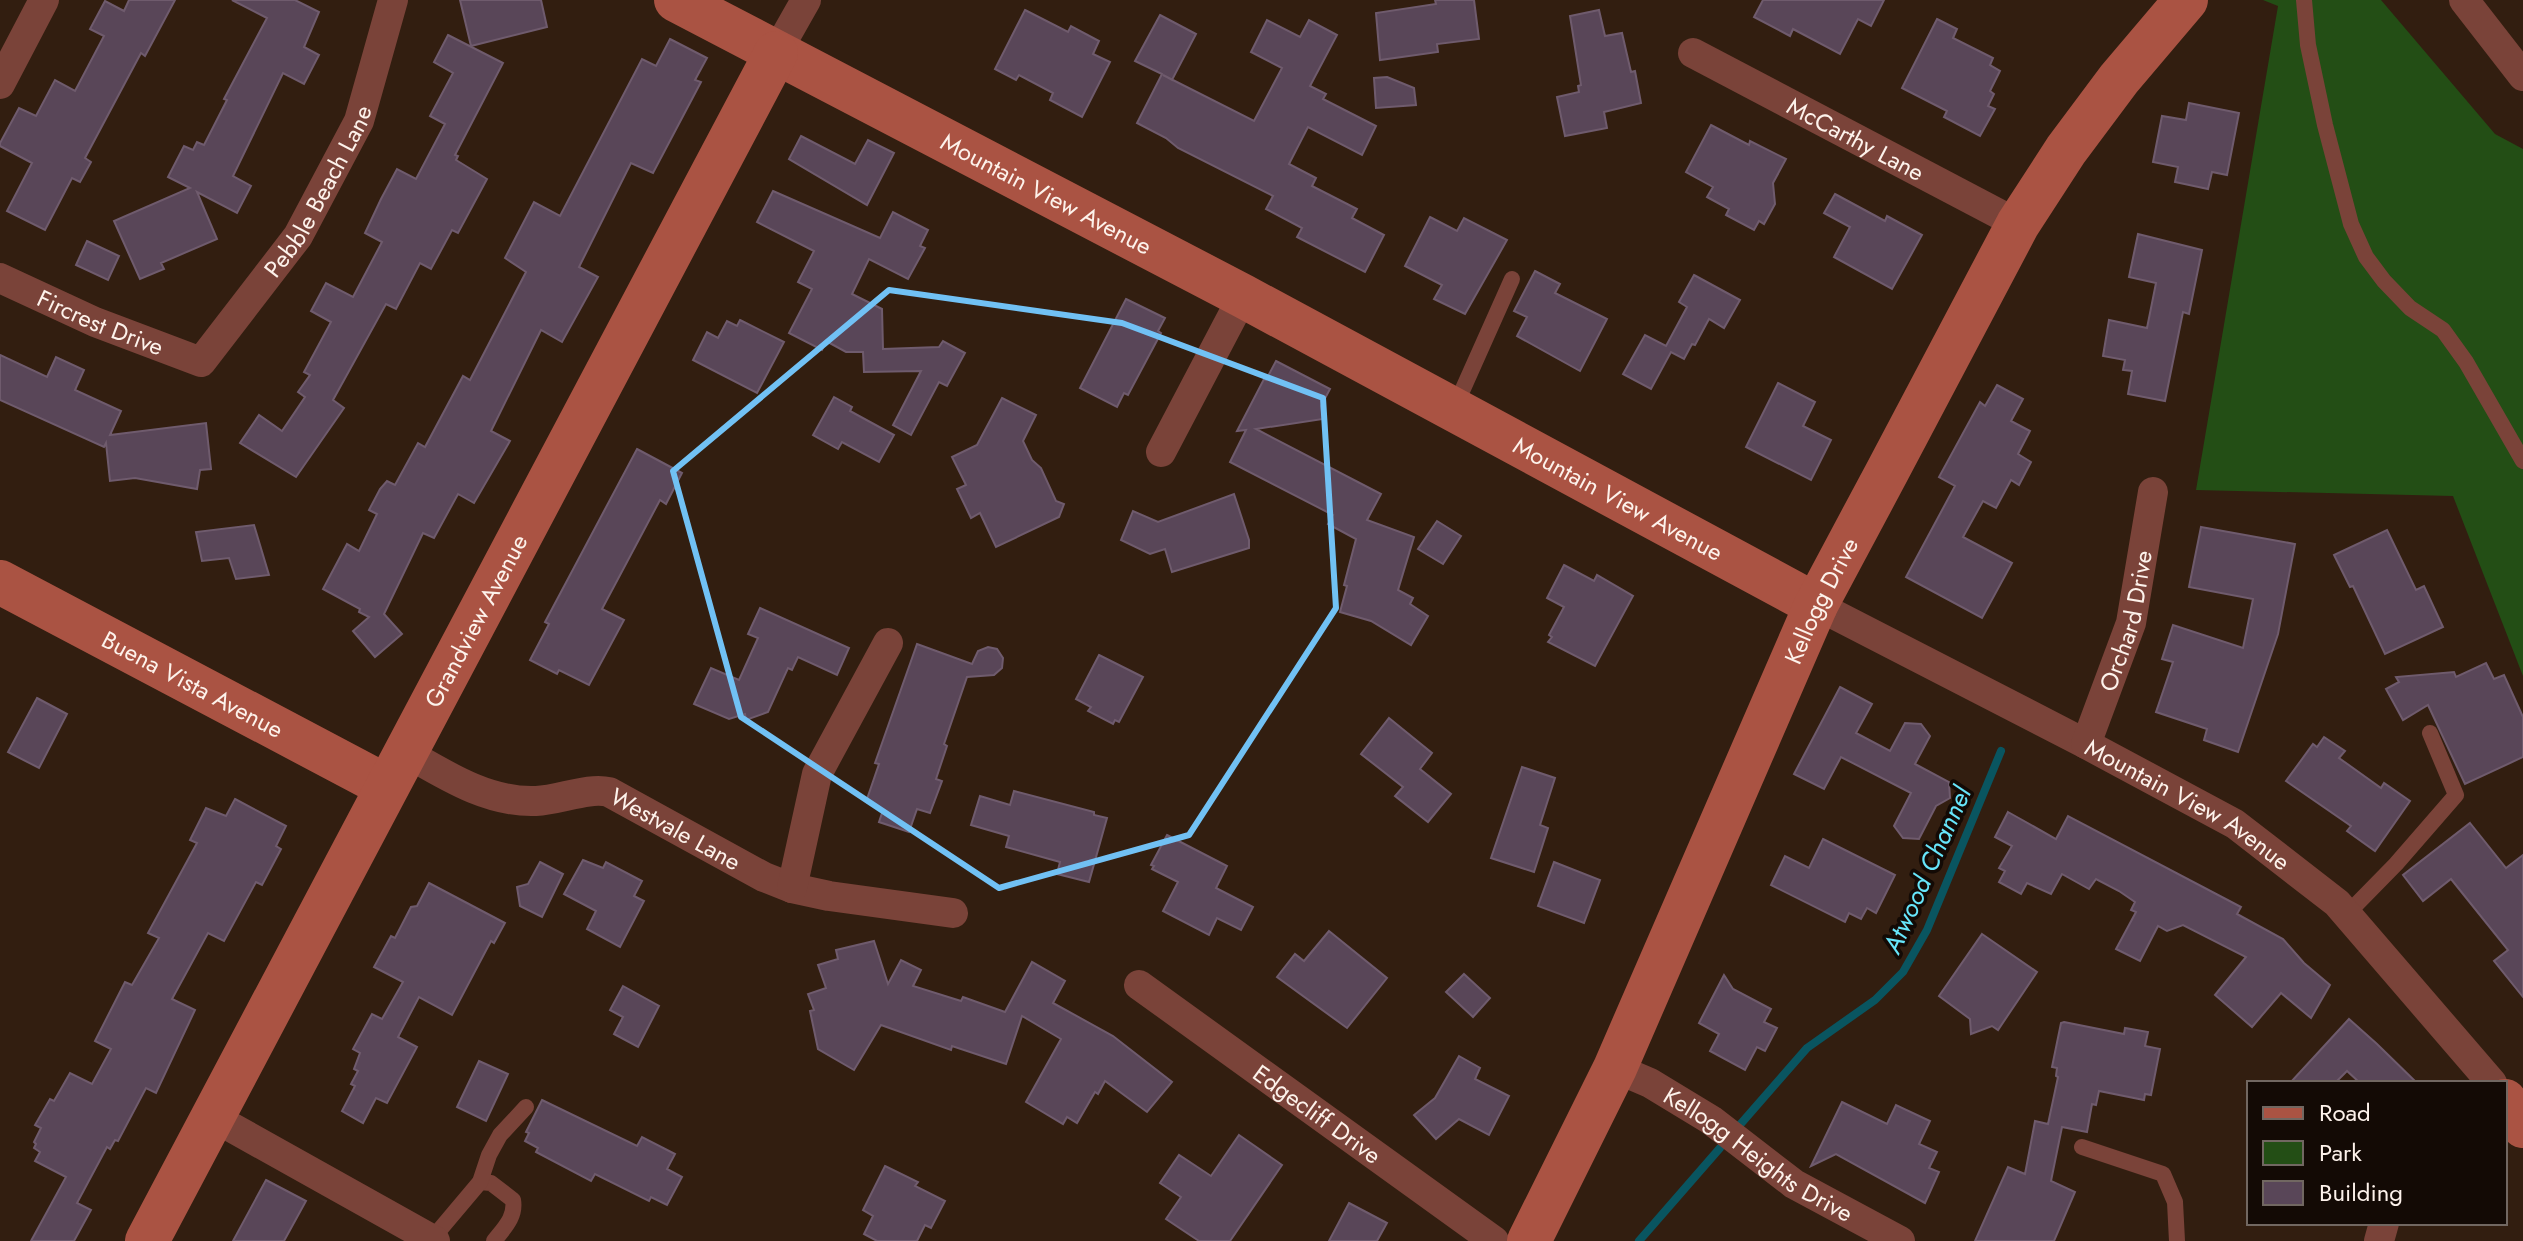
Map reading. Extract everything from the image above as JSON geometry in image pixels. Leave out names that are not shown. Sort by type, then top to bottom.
[{"type":"street","points":[[0,84],[44,0]]},
{"type":"street","name":"Pebble Beach Lane","points":[[201,362],[298,236],[359,121],[393,0]]},
{"type":"street","name":"Mountain View Avenue","points":[[676,0],[1243,296],[1816,605],[2235,824],[2337,903],[2490,1081]]},
{"type":"street","name":"Grandview Avenue","points":[[147,1241],[806,0]]},
{"type":"street","name":"Kellogg Drive","points":[[1529,1241],[1615,1068],[1816,605],[2018,224],[2066,150],[2119,79],[2186,0]]},
{"type":"street","points":[[2464,0],[2523,76]]},
{"type":"street","name":"McCarthy Lane","points":[[1693,53],[2018,224]]},
{"type":"street","name":"Fircrest Drive","points":[[0,278],[95,322],[201,362]]},
{"type":"street","points":[[1161,452],[1243,296]]},
{"type":"street","name":"Orchard Drive","points":[[2086,744],[2131,623],[2153,492]]},
{"type":"street","name":"Buena Vista Avenue","points":[[0,582],[396,769]]},
{"type":"street","points":[[792,888],[817,774],[888,643]]},
{"type":"street","name":"Westvale Lane","points":[[396,769],[456,781],[491,795],[534,801],[569,798],[598,789],[609,792],[764,877],[792,888],[953,913]]},
{"type":"street","name":"Edgecliff Drive","points":[[1139,985],[1494,1241]]},
{"type":"street","name":"Kellogg Heights Drive","points":[[1615,1068],[1650,1083],[1711,1120],[1794,1184],[1900,1241]]},
{"type":"street","points":[[2507,1104],[2523,1126]]},
{"type":"street","points":[[213,1117],[433,1240]]},
{"type":"lane","points":[[2304,0],[2308,45],[2325,125],[2351,224],[2361,246],[2384,281],[2410,308],[2443,330],[2466,362],[2523,461]]},
{"type":"lane","points":[[1454,409],[1512,279]]},
{"type":"lane","points":[[2347,914],[2456,795],[2430,733]]},
{"type":"lane","points":[[433,1240],[480,1182],[500,1135],[526,1107]]},
{"type":"lane","points":[[2082,1147],[2163,1174],[2175,1202],[2177,1241]]},
{"type":"lane","points":[[480,1182],[491,1183],[513,1200],[510,1220],[494,1241]]},
{"type":"highlighted area","points":[[889,290],[1122,323],[1323,398],[1336,608],[1189,835],[999,888],[741,717],[673,471]]},
{"type":"green space","points":[[2263,0],[2381,0],[2495,134],[2523,149],[2523,676],[2453,496],[2196,490],[2278,6]]},
{"type":"building","points":[[129,0],[175,0],[145,56],[141,53],[85,158],[91,162],[80,182],[72,178],[45,230],[7,211],[32,163],[0,146],[0,143],[19,108],[36,116],[55,80],[75,91],[104,36],[90,29],[105,1],[124,11]]},
{"type":"building","points":[[232,0],[295,0],[319,12],[304,47],[319,55],[304,84],[283,73],[233,176],[251,186],[237,213],[197,192],[217,239],[161,263],[164,269],[140,279],[114,221],[190,188],[168,177],[184,146],[193,150],[197,142],[204,145],[227,100],[224,99],[267,18]]},
{"type":"building","points":[[460,0],[541,0],[547,27],[471,46]]},
{"type":"building","points":[[1435,0],[1474,0],[1479,39],[1437,44],[1438,52],[1380,60],[1376,13],[1436,4]]},
{"type":"building","points":[[1763,0],[1884,0],[1871,26],[1858,19],[1840,54],[1793,29],[1790,36],[1754,17]]},
{"type":"building","points":[[1025,10],[1068,32],[1071,26],[1099,41],[1093,54],[1110,62],[1082,117],[1050,100],[1053,93],[1019,75],[1016,80],[995,69]]},
{"type":"building","points":[[1599,10],[1605,36],[1622,33],[1631,72],[1635,71],[1641,103],[1604,112],[1607,128],[1565,136],[1557,97],[1579,92],[1578,86],[1581,85],[1570,16]]},
{"type":"building","points":[[1160,15],[1196,34],[1172,80],[1254,121],[1282,68],[1251,52],[1267,20],[1300,37],[1309,20],[1337,35],[1310,86],[1326,94],[1323,99],[1376,126],[1362,155],[1308,127],[1289,164],[1316,178],[1312,186],[1357,209],[1352,218],[1384,235],[1365,272],[1297,237],[1302,228],[1266,209],[1273,196],[1178,148],[1137,123],[1162,74],[1135,61]]},
{"type":"building","points":[[1937,19],[1957,29],[1953,38],[1993,58],[1990,65],[2000,71],[1990,91],[1994,94],[1988,106],[1995,109],[1980,136],[1944,117],[1947,111],[1902,88]]},
{"type":"building","points":[[448,35],[503,63],[455,155],[458,156],[456,160],[487,179],[458,233],[452,230],[431,269],[420,263],[396,309],[386,304],[333,400],[344,408],[296,477],[240,443],[259,415],[282,431],[305,397],[298,392],[310,375],[304,372],[331,322],[311,311],[326,283],[353,297],[382,242],[365,233],[381,199],[397,169],[416,179],[445,124],[430,116],[453,73],[434,62]]},
{"type":"building","points":[[670,39],[707,58],[695,80],[701,82],[653,173],[631,163],[579,267],[598,277],[562,342],[541,330],[491,431],[510,441],[474,503],[458,494],[434,538],[423,533],[384,614],[402,634],[375,657],[353,631],[369,617],[323,589],[347,544],[359,551],[377,514],[369,510],[380,489],[387,481],[395,485],[418,443],[425,447],[463,376],[470,380],[526,272],[505,258],[534,202],[560,216],[642,59],[656,66]]},
{"type":"building","points":[[1387,77],[1414,88],[1416,105],[1376,108],[1374,78]]},
{"type":"building","points":[[2189,103],[2239,113],[2227,175],[2212,172],[2208,189],[2175,182],[2178,167],[2153,162],[2162,116],[2186,120]]},
{"type":"building","points":[[1711,125],[1749,145],[1750,141],[1786,159],[1773,183],[1775,204],[1764,224],[1759,221],[1754,230],[1726,215],[1729,209],[1707,197],[1713,187],[1686,172]]},
{"type":"building","points":[[801,136],[855,164],[868,140],[894,153],[867,205],[789,159]]},
{"type":"building","points":[[773,191],[880,238],[893,212],[928,230],[920,246],[925,248],[908,279],[869,259],[852,294],[882,309],[883,349],[939,347],[943,341],[965,353],[947,386],[939,382],[911,435],[893,425],[921,371],[864,372],[863,352],[846,352],[826,341],[822,350],[789,333],[812,289],[798,282],[814,251],[757,222]]},
{"type":"building","points":[[1835,194],[1885,221],[1887,216],[1922,235],[1892,289],[1834,257],[1850,227],[1824,213]]},
{"type":"building","points":[[1430,217],[1457,231],[1464,218],[1507,240],[1465,314],[1434,299],[1442,285],[1405,266]]},
{"type":"building","points":[[2138,234],[2202,250],[2189,314],[2183,312],[2165,401],[2128,394],[2132,371],[2123,370],[2125,360],[2103,356],[2109,320],[2147,328],[2156,283],[2129,277]]},
{"type":"building","points":[[87,241],[119,256],[108,280],[76,265]]},
{"type":"building","points":[[1535,271],[1560,284],[1555,293],[1607,319],[1580,371],[1517,336],[1527,317],[1514,311]]},
{"type":"building","points":[[1694,275],[1740,300],[1724,328],[1709,319],[1684,359],[1671,352],[1651,389],[1623,374],[1645,335],[1666,346],[1687,307],[1679,302]]},
{"type":"building","points":[[1126,299],[1165,318],[1158,331],[1161,333],[1128,395],[1124,393],[1117,407],[1080,388]]},
{"type":"building","points":[[740,320],[784,342],[757,393],[693,360],[707,332],[718,338],[727,321],[737,326]]},
{"type":"building","points":[[0,355],[47,377],[56,357],[84,370],[75,390],[121,411],[110,435],[206,423],[211,469],[200,470],[197,489],[135,478],[110,481],[106,443],[104,447],[0,400]]},
{"type":"building","points":[[1276,361],[1330,389],[1321,406],[1323,419],[1256,429],[1381,494],[1367,520],[1414,537],[1398,590],[1413,598],[1410,604],[1428,616],[1411,645],[1371,621],[1340,612],[1356,539],[1328,524],[1333,515],[1230,462],[1246,430],[1237,431]]},
{"type":"building","points":[[1778,383],[1815,402],[1803,426],[1831,440],[1811,480],[1746,447]]},
{"type":"building","points":[[1997,385],[2023,399],[2011,421],[2030,431],[2018,454],[2031,462],[2019,485],[2011,480],[1996,508],[1983,501],[1963,537],[2012,563],[1982,618],[1906,577],[1955,486],[1939,477],[1980,402],[1985,406]]},
{"type":"building","points":[[834,397],[852,407],[850,411],[894,435],[879,462],[842,442],[838,449],[813,435]]},
{"type":"building","points":[[1002,398],[1036,415],[1023,441],[1032,460],[1041,468],[1056,501],[1064,504],[1059,517],[996,547],[980,513],[971,518],[957,489],[966,485],[952,457],[977,445]]},
{"type":"building","points":[[637,449],[682,473],[666,504],[660,500],[602,609],[624,620],[589,685],[530,660],[549,624],[545,622]]},
{"type":"building","points":[[1234,494],[1249,548],[1172,572],[1165,549],[1150,554],[1121,540],[1133,511],[1158,522]]},
{"type":"building","points":[[1437,521],[1461,536],[1443,564],[1418,549]]},
{"type":"building","points":[[254,525],[269,575],[236,579],[229,558],[202,561],[196,532]]},
{"type":"building","points":[[2201,527],[2295,544],[2278,634],[2238,752],[2204,740],[2207,729],[2156,712],[2173,662],[2162,659],[2173,625],[2243,648],[2253,599],[2189,587]]},
{"type":"building","points":[[2387,530],[2416,590],[2424,586],[2443,627],[2385,654],[2353,586],[2350,587],[2334,555]]},
{"type":"building","points":[[1564,565],[1594,581],[1597,575],[1633,596],[1595,666],[1548,642],[1564,607],[1547,598]]},
{"type":"building","points":[[760,608],[849,648],[837,675],[798,657],[792,670],[788,668],[768,712],[746,720],[745,714],[729,719],[694,704],[711,668],[739,680],[758,638],[748,634]]},
{"type":"building","points":[[917,644],[972,664],[978,651],[988,647],[997,649],[1003,658],[1002,668],[994,675],[967,677],[944,744],[947,746],[936,779],[942,781],[930,813],[917,809],[909,832],[879,822],[883,810],[866,802],[879,764],[875,763]]},
{"type":"building","points":[[1099,655],[1143,677],[1119,722],[1115,720],[1113,724],[1088,711],[1091,707],[1076,699]]},
{"type":"building","points":[[2486,663],[2494,679],[2504,675],[2523,717],[2523,757],[2465,784],[2428,705],[2403,720],[2386,689],[2399,682],[2396,677],[2454,672],[2456,677]]},
{"type":"building","points":[[1840,687],[1872,704],[1856,733],[1890,751],[1905,723],[1921,724],[1930,736],[1915,764],[1949,782],[1950,798],[1936,806],[1919,839],[1903,838],[1894,826],[1911,793],[1841,757],[1824,789],[1794,774]]},
{"type":"building","points":[[37,698],[67,714],[39,768],[8,752]]},
{"type":"building","points":[[1389,718],[1432,753],[1420,769],[1451,794],[1428,822],[1395,796],[1403,787],[1361,754]]},
{"type":"building","points":[[2324,737],[2345,751],[2339,758],[2381,788],[2384,783],[2410,801],[2375,851],[2347,831],[2351,826],[2286,781],[2313,744],[2317,747]]},
{"type":"building","points":[[1522,767],[1555,778],[1540,825],[1548,828],[1534,872],[1491,858]]},
{"type":"building","points":[[1014,791],[1107,818],[1089,882],[1057,874],[1060,862],[1006,847],[1009,836],[971,825],[980,796],[1010,805]]},
{"type":"building","points":[[235,799],[286,826],[276,846],[281,849],[262,885],[256,882],[224,941],[208,933],[172,999],[195,1010],[156,1093],[146,1088],[118,1141],[115,1140],[110,1149],[107,1147],[77,1203],[91,1210],[74,1241],[31,1241],[66,1177],[35,1161],[40,1152],[34,1148],[34,1142],[41,1128],[35,1125],[70,1073],[92,1084],[111,1049],[95,1041],[125,982],[132,985],[159,938],[148,933],[197,843],[190,840],[206,808],[226,816]]},
{"type":"building","points":[[2008,812],[2056,839],[2068,816],[2241,907],[2237,914],[2283,939],[2304,963],[2330,985],[2311,1018],[2281,993],[2252,1027],[2215,995],[2246,957],[2183,925],[2167,931],[2158,926],[2140,961],[2116,949],[2136,912],[2131,910],[2135,902],[2096,879],[2089,889],[2062,874],[2051,894],[2027,883],[2021,894],[1999,882],[2005,871],[1999,868],[2012,846],[1995,837]]},
{"type":"building","points":[[2470,823],[2506,868],[2523,855],[2523,997],[2494,961],[2508,950],[2451,879],[2423,901],[2403,875]]},
{"type":"building","points":[[1167,835],[1227,866],[1216,888],[1253,907],[1241,930],[1217,918],[1209,935],[1163,911],[1178,882],[1152,869],[1154,866],[1151,865]]},
{"type":"building","points":[[1823,839],[1895,875],[1876,913],[1867,908],[1861,919],[1849,913],[1845,922],[1771,885],[1785,856],[1809,868]]},
{"type":"building","points":[[583,860],[603,868],[606,862],[642,881],[634,896],[644,901],[620,947],[587,929],[596,911],[564,894]]},
{"type":"building","points":[[540,862],[563,874],[542,917],[520,906],[517,887],[528,884]]},
{"type":"building","points":[[1554,862],[1600,880],[1584,923],[1538,906]]},
{"type":"building","points":[[429,883],[505,923],[494,943],[491,941],[452,1015],[419,997],[398,1037],[417,1047],[387,1103],[376,1098],[363,1123],[342,1111],[355,1086],[351,1084],[358,1071],[354,1069],[360,1053],[353,1049],[372,1014],[382,1019],[403,982],[374,967],[391,936],[395,938],[411,907],[417,906]]},
{"type":"building","points":[[1329,931],[1387,978],[1347,1028],[1277,977],[1295,954],[1304,961]]},
{"type":"building","points":[[1982,934],[2037,972],[1998,1030],[1992,1026],[1971,1034],[1970,1019],[1939,996]]},
{"type":"building","points":[[874,941],[888,984],[901,960],[921,970],[913,986],[961,1001],[963,997],[1005,1012],[1032,962],[1065,981],[1053,1003],[1113,1036],[1172,1082],[1147,1112],[1105,1081],[1077,1123],[1067,1117],[1063,1124],[1026,1102],[1061,1039],[1022,1016],[1006,1064],[952,1046],[951,1050],[881,1025],[854,1070],[818,1049],[810,1011],[814,1010],[808,994],[826,988],[818,965],[838,959],[836,950]]},
{"type":"building","points":[[1464,974],[1490,998],[1473,1017],[1446,992]]},
{"type":"building","points":[[1724,975],[1733,989],[1771,1009],[1764,1022],[1777,1028],[1765,1051],[1757,1047],[1745,1070],[1710,1051],[1719,1034],[1699,1023]]},
{"type":"building","points":[[623,986],[659,1006],[638,1047],[614,1034],[623,1017],[610,1010]]},
{"type":"building","points":[[2349,1019],[2415,1081],[2358,1081],[2347,1071],[2337,1081],[2292,1081]]},
{"type":"building","points":[[2061,1023],[2124,1034],[2125,1028],[2148,1032],[2145,1046],[2160,1049],[2151,1095],[2145,1094],[2144,1100],[2099,1091],[2096,1105],[2092,1104],[2087,1132],[2062,1127],[2051,1181],[2075,1192],[2054,1241],[1975,1241],[2008,1167],[2025,1174],[2035,1121],[2048,1124],[2058,1077],[2057,1068],[2052,1067]]},
{"type":"building","points":[[1459,1056],[1480,1068],[1475,1079],[1509,1096],[1489,1135],[1459,1119],[1436,1139],[1414,1115],[1435,1098]]},
{"type":"building","points":[[479,1061],[508,1074],[486,1121],[457,1107]]},
{"type":"building","points":[[542,1100],[637,1146],[642,1137],[675,1154],[667,1169],[682,1177],[667,1205],[651,1197],[649,1201],[595,1174],[591,1181],[536,1152],[538,1148],[525,1141],[529,1133],[526,1132]]},
{"type":"building","points":[[1842,1102],[1887,1124],[1896,1105],[1930,1121],[1919,1144],[1937,1152],[1929,1168],[1939,1172],[1925,1203],[1836,1154],[1811,1166]]},
{"type":"building","points":[[1239,1135],[1282,1165],[1230,1241],[1199,1241],[1166,1219],[1181,1197],[1160,1183],[1179,1155],[1211,1176]]},
{"type":"building","points":[[885,1166],[918,1182],[915,1186],[945,1201],[931,1228],[925,1225],[917,1241],[877,1241],[864,1234],[873,1216],[863,1210]]},
{"type":"building","points":[[266,1180],[306,1201],[284,1241],[233,1241]]},
{"type":"building","points":[[1349,1203],[1387,1223],[1377,1241],[1329,1241]]},
{"type":"waterway","name":"Atwood Channel","points":[[1738,1127],[1807,1048],[1875,1000],[1903,972],[1927,930],[2001,751]]},
{"type":"waterway","name":"Atwood Channel","points":[[1639,1241],[1720,1148]]}]
